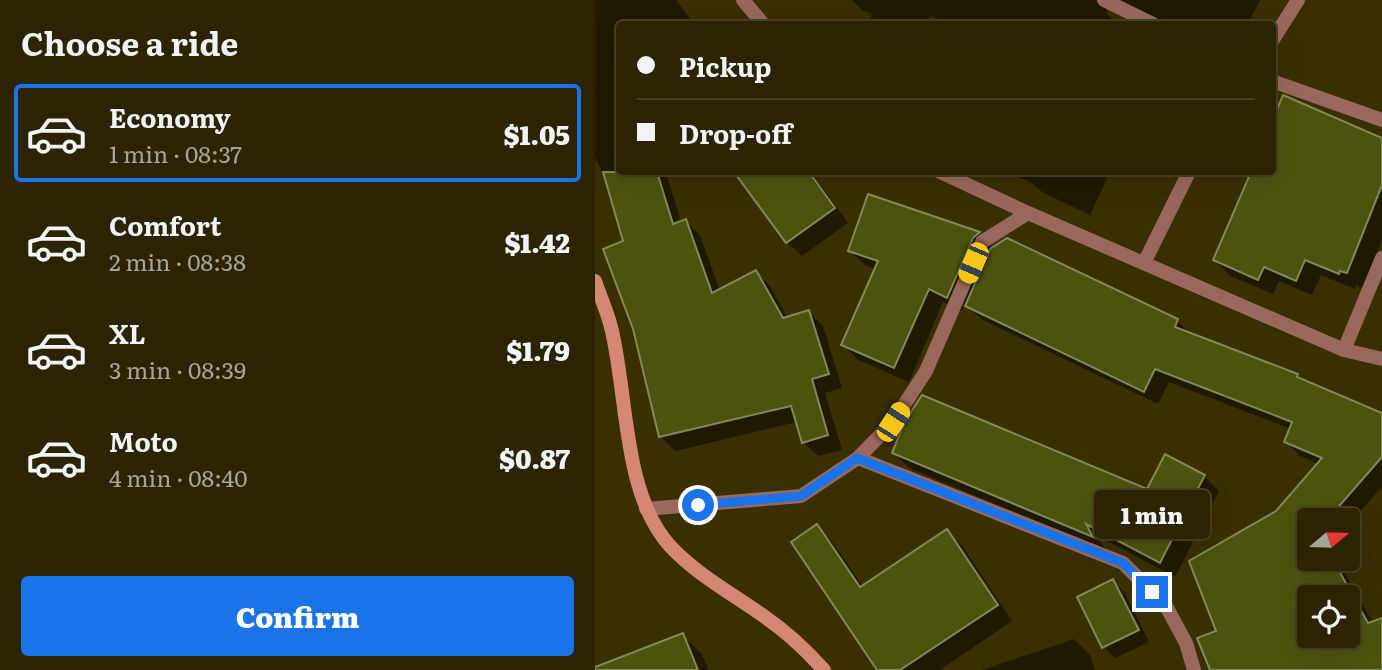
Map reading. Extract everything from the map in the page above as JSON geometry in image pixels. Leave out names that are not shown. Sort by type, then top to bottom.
[{"type":"main road","points":[[595,281],[611,326],[632,456],[646,509],[670,546],[712,583],[765,617],[799,643],[824,670]]},
{"type":"street","points":[[743,0],[760,21]]},
{"type":"street","points":[[1104,0],[1147,21]]},
{"type":"street","points":[[1276,35],[1298,0]]},
{"type":"street","points":[[1276,82],[1382,120]]},
{"type":"street","points":[[946,175],[1344,350],[1382,359]]},
{"type":"street","points":[[1144,263],[1188,175]]},
{"type":"street","points":[[646,509],[801,496],[857,458],[893,422],[926,371],[982,242],[1028,213]]},
{"type":"street","points":[[1344,350],[1382,258]]},
{"type":"street","points":[[857,458],[1123,563],[1166,606],[1185,643],[1194,670]]},
{"type":"building","points":[[1283,95],[1382,138],[1382,185],[1347,273],[1340,271],[1339,274],[1305,260],[1296,281],[1264,267],[1258,280],[1213,260],[1250,175],[1276,175],[1276,112]]},
{"type":"building","points":[[603,172],[616,172],[616,175],[658,175],[673,224],[686,219],[712,293],[756,270],[783,318],[809,310],[829,374],[812,379],[828,435],[802,443],[791,406],[659,437],[633,329],[603,249],[623,241]]},
{"type":"building","points":[[736,175],[811,175],[835,208],[786,243]]},
{"type":"building","points":[[868,194],[980,232],[973,238],[947,298],[929,289],[894,368],[841,345],[878,261],[848,251]]},
{"type":"building","points":[[1007,238],[1178,319],[1175,327],[1298,374],[1297,377],[1382,413],[1382,457],[1337,508],[1297,508],[1297,571],[1339,571],[1347,585],[1297,585],[1297,648],[1360,648],[1360,609],[1368,623],[1382,618],[1382,670],[1210,670],[1197,638],[1216,631],[1189,561],[1276,511],[1322,458],[1284,442],[1292,422],[1155,369],[1144,392],[965,306],[990,249]]},
{"type":"building","points":[[922,395],[1147,489],[1165,454],[1205,475],[1160,563],[1086,524],[1093,537],[892,453],[905,421]]},
{"type":"building","points":[[817,524],[860,587],[947,529],[998,605],[900,670],[877,670],[791,542]]},
{"type":"building","points":[[1113,579],[1139,630],[1102,648],[1077,597]]},
{"type":"building","points":[[683,633],[698,670],[595,670],[595,667]]},
{"type":"route","points":[[698,505],[801,496],[857,458],[1123,563],[1152,592]]}]
